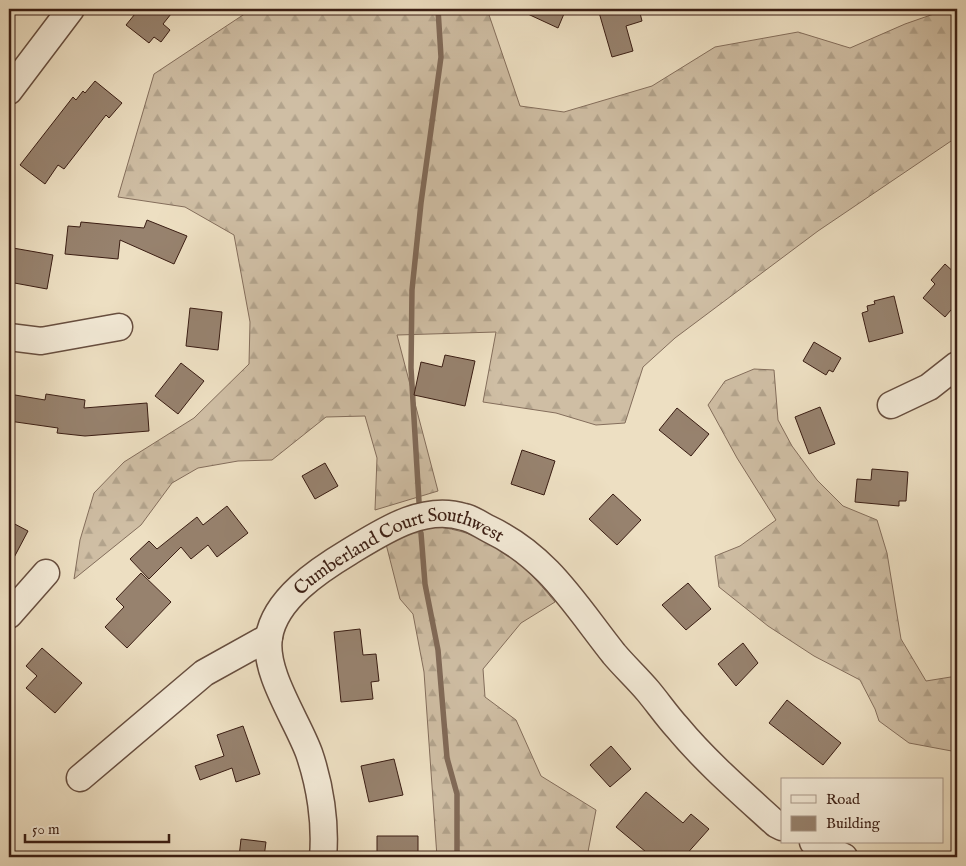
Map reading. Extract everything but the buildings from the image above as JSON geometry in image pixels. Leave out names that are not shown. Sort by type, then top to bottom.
[{"type":"street","points":[[9,91],[71,9]]},
{"type":"street","points":[[9,338],[41,341],[119,327]]},
{"type":"street","points":[[891,405],[930,387],[957,365]]},
{"type":"street","name":"Cumberland Court Southwest","points":[[323,857],[321,802],[309,754],[269,657],[269,637],[275,618],[290,598],[327,566],[392,526],[417,518],[444,514],[464,517],[511,539],[533,556],[564,587],[615,655],[678,729],[724,775],[781,826]]},
{"type":"street","points":[[9,615],[46,573]]},
{"type":"street","points":[[80,778],[204,673],[269,637]]},
{"type":"street","points":[[818,844],[844,857]]},
{"type":"green space","points":[[252,9],[487,9],[520,106],[564,112],[652,86],[715,47],[798,32],[850,48],[905,24],[948,9],[957,9],[957,137],[818,231],[675,338],[643,367],[625,423],[596,425],[556,413],[483,402],[496,332],[397,335],[438,491],[375,510],[377,458],[365,416],[326,417],[272,460],[238,461],[198,468],[172,483],[141,525],[74,579],[80,540],[94,493],[124,462],[194,418],[249,364],[250,322],[234,235],[185,207],[118,197],[154,74]]},
{"type":"green space","points":[[754,369],[774,370],[778,420],[792,446],[817,480],[843,506],[877,520],[887,553],[901,639],[926,681],[957,676],[957,752],[909,743],[879,721],[860,680],[814,656],[768,626],[719,587],[715,556],[740,546],[776,520],[737,458],[708,405],[725,381]]},
{"type":"green space","points":[[431,526],[470,534],[501,550],[529,572],[555,602],[521,623],[483,669],[485,697],[516,720],[541,776],[596,810],[587,857],[437,857],[424,672],[413,614],[400,599],[385,540]]},
{"type":"waterway","points":[[419,502],[411,368],[412,290],[421,203],[441,57],[438,9]]},
{"type":"waterway","points":[[421,533],[425,584],[438,650],[447,758],[457,794],[457,857]]}]
